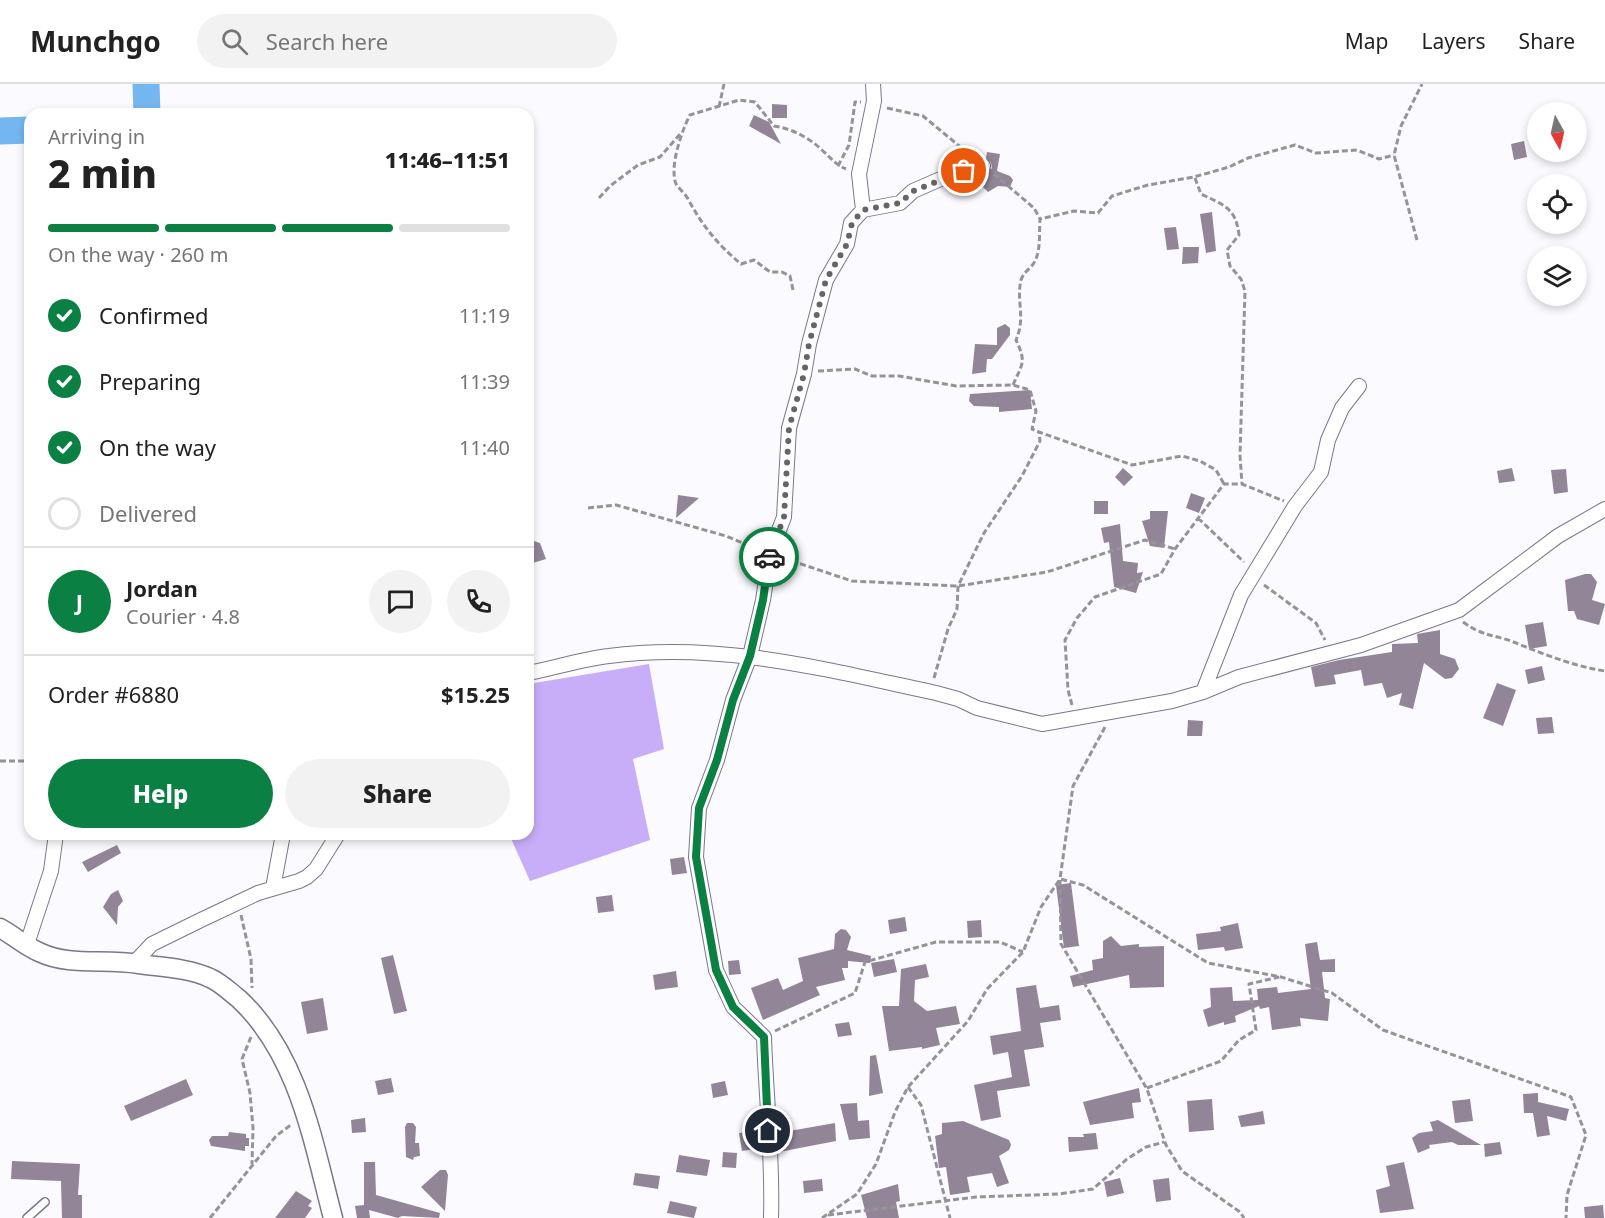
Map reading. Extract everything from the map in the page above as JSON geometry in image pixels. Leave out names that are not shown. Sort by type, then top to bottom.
[{"type":"street","points":[[863,210],[859,174],[874,101],[873,84]]},
{"type":"street","points":[[771,1218],[772,1178],[766,1108],[764,1037],[733,1007],[716,970],[696,857],[699,808],[717,760],[733,700],[750,656],[763,600],[770,554],[784,517],[789,428],[826,280],[847,244],[852,223],[863,210],[900,203],[913,191],[945,177],[983,166]]},
{"type":"street","points":[[1203,692],[1241,596],[1296,506],[1321,472],[1328,440],[1342,408],[1359,386]]},
{"type":"street","points":[[534,672],[608,656],[682,652],[750,656],[936,693],[958,699],[977,708],[1042,724],[1113,713],[1203,692],[1239,677],[1331,653],[1459,610],[1558,536],[1605,509]]},
{"type":"street","points":[[27,944],[51,871],[55,840]]},
{"type":"street","points":[[273,888],[282,840]]},
{"type":"street","points":[[134,963],[152,944],[239,901],[306,877],[316,869],[334,840]]},
{"type":"street","points":[[0,928],[39,952],[68,961],[134,963],[209,978],[228,990],[267,1029],[281,1052],[306,1114],[333,1218]]},
{"type":"lane","points":[[27,1218],[45,1202]]},
{"type":"path","points":[[719,107],[724,84]]},
{"type":"path","points":[[1417,240],[1394,154],[1401,126],[1422,84]]},
{"type":"path","points":[[599,198],[610,186],[638,165],[660,157],[681,133],[690,116],[739,100],[755,102],[774,126],[792,129],[822,150],[838,166],[859,174]]},
{"type":"path","points":[[838,166],[849,145],[855,102],[874,101],[893,111],[923,117],[1034,208],[1040,219],[1039,242],[1035,262],[1024,272],[1021,282],[1022,327],[1016,340],[1021,351],[1023,366],[1013,385]]},
{"type":"path","points":[[681,133],[675,172],[676,184],[687,197],[706,230],[741,264],[754,260],[770,273],[782,272],[790,276],[793,290]]},
{"type":"path","points":[[1040,219],[1074,211],[1098,213],[1112,196],[1148,184],[1194,177],[1229,167],[1248,158],[1295,145],[1316,153],[1357,150],[1379,159],[1394,154]]},
{"type":"path","points":[[1194,177],[1201,194],[1226,206],[1238,220],[1239,235],[1227,250],[1230,266],[1241,279],[1245,291],[1239,455],[1242,484]]},
{"type":"path","points":[[804,374],[827,369],[855,369],[872,376],[899,376],[956,386],[1013,385],[1030,390],[1036,411],[1032,429],[1132,465],[1182,456],[1200,460],[1216,470],[1224,484]]},
{"type":"path","points":[[936,693],[934,676],[948,629],[957,609],[958,586],[984,533],[1022,476],[1040,441],[1039,432]]},
{"type":"path","points":[[1224,484],[1242,484],[1296,506]]},
{"type":"path","points":[[1075,718],[1068,690],[1065,640],[1077,618],[1095,597],[1161,574],[1175,549],[1224,484]]},
{"type":"path","points":[[588,508],[616,505],[726,536],[770,554],[852,581],[958,586],[1047,572],[1145,540],[1175,549]]},
{"type":"path","points":[[1198,518],[1236,552],[1254,574],[1280,599],[1316,623],[1331,653]]},
{"type":"path","points":[[1459,610],[1463,622],[1478,633],[1605,671]]},
{"type":"path","points":[[1113,713],[1072,786],[1060,879],[1061,944],[1147,1089],[1166,1145],[1182,1171],[1240,1212],[1244,1218]]},
{"type":"path","points":[[0,762],[24,761]]},
{"type":"path","points":[[824,1217],[856,1194],[876,1164],[895,1112],[908,1087],[968,1021],[987,989],[1023,952],[1041,907],[1060,879]]},
{"type":"path","points":[[1060,879],[1083,885],[1208,963],[1281,977],[1332,993],[1383,1030],[1571,1097],[1586,1135],[1567,1195],[1566,1218]]},
{"type":"path","points":[[764,1037],[855,993],[865,962],[936,942],[1000,942],[1023,952]]},
{"type":"path","points":[[1147,1089],[1221,1061],[1239,1040],[1256,1030],[1249,984],[1281,977]]},
{"type":"path","points":[[908,1087],[921,1105],[950,1218]]},
{"type":"path","points":[[210,1218],[276,1136],[306,1114]]},
{"type":"path","points":[[824,1217],[976,1197],[1059,1194],[1093,1189],[1127,1159],[1146,1147],[1164,1142],[1166,1145]]},
{"type":"shaded area","points":[[649,664],[664,749],[633,759],[650,840],[530,881],[512,840],[534,840],[534,683]]},
{"type":"building","points":[[772,104],[787,105],[787,118],[772,118]]},
{"type":"building","points":[[754,115],[769,122],[781,144],[749,126]]},
{"type":"building","points":[[1524,141],[1527,157],[1514,160],[1511,144]]},
{"type":"building","points":[[987,152],[1000,154],[997,171],[1010,176],[1013,180],[1010,187],[998,186],[988,192],[982,186],[984,175],[992,168],[986,158]]},
{"type":"building","points":[[1212,212],[1216,251],[1206,253],[1200,214]]},
{"type":"building","points":[[1176,227],[1179,249],[1167,250],[1164,228]]},
{"type":"building","points":[[1183,247],[1199,247],[1198,263],[1182,264]]},
{"type":"building","points":[[1005,324],[1010,328],[1010,335],[992,359],[987,359],[986,372],[972,374],[975,344],[997,345],[997,328]]},
{"type":"building","points":[[1030,390],[1032,409],[999,412],[999,407],[974,406],[969,401],[970,394]]},
{"type":"building","points":[[1123,468],[1133,477],[1124,486],[1115,477]]},
{"type":"building","points":[[1512,468],[1515,481],[1499,483],[1497,471]]},
{"type":"building","points":[[1566,469],[1568,492],[1554,494],[1551,470]]},
{"type":"building","points":[[1191,493],[1205,498],[1199,513],[1186,508]]},
{"type":"building","points":[[678,495],[699,498],[676,518]]},
{"type":"building","points":[[1094,501],[1108,501],[1108,514],[1094,514]]},
{"type":"building","points":[[1150,511],[1168,511],[1164,548],[1150,546],[1142,521],[1150,519]]},
{"type":"building","points":[[1120,524],[1123,561],[1138,563],[1137,573],[1143,572],[1136,593],[1114,587],[1109,542],[1104,543],[1101,528]]},
{"type":"building","points":[[534,541],[540,543],[546,559],[534,563]]},
{"type":"building","points":[[1591,574],[1597,582],[1592,600],[1605,604],[1599,625],[1577,619],[1574,611],[1568,611],[1565,580]]},
{"type":"building","points":[[1543,622],[1547,646],[1529,649],[1525,625]]},
{"type":"building","points":[[1440,630],[1440,654],[1455,659],[1459,669],[1452,678],[1445,679],[1424,663],[1413,709],[1399,705],[1402,693],[1387,698],[1382,683],[1364,686],[1361,670],[1334,675],[1336,684],[1315,687],[1311,667],[1392,652],[1392,644],[1418,643],[1417,634]]},
{"type":"building","points":[[1542,666],[1545,680],[1528,684],[1525,670]]},
{"type":"building","points":[[1497,683],[1516,690],[1503,726],[1483,718]]},
{"type":"building","points":[[1552,717],[1554,733],[1538,734],[1536,718]]},
{"type":"building","points":[[1188,720],[1203,721],[1202,736],[1187,736]]},
{"type":"building","points":[[117,845],[121,853],[88,872],[82,862]]},
{"type":"building","points":[[684,857],[687,873],[672,875],[670,859]]},
{"type":"building","points":[[1071,883],[1079,946],[1064,948],[1056,885]]},
{"type":"building","points":[[118,890],[123,901],[118,907],[117,925],[103,907],[111,894]]},
{"type":"building","points":[[612,895],[614,911],[598,913],[596,897]]},
{"type":"building","points":[[905,917],[907,931],[890,934],[888,920]]},
{"type":"building","points":[[981,920],[982,937],[968,938],[967,921]]},
{"type":"building","points":[[1238,923],[1243,948],[1225,951],[1224,947],[1198,950],[1196,934],[1221,931],[1220,927]]},
{"type":"building","points":[[841,929],[846,930],[851,937],[847,950],[871,956],[870,963],[848,961],[848,968],[842,968],[845,980],[816,987],[820,995],[763,1020],[751,988],[778,978],[783,990],[803,981],[798,958],[834,949],[835,934]]},
{"type":"building","points":[[1111,936],[1121,946],[1139,944],[1139,947],[1164,946],[1164,987],[1130,988],[1129,975],[1073,987],[1070,976],[1093,970],[1092,960],[1103,958],[1103,941]]},
{"type":"building","points":[[1317,942],[1320,960],[1335,959],[1335,972],[1322,972],[1325,998],[1330,999],[1328,1021],[1300,1018],[1301,1026],[1272,1030],[1269,1007],[1260,1009],[1259,1006],[1235,1016],[1236,1022],[1224,1025],[1224,1022],[1208,1027],[1203,1010],[1211,1007],[1210,988],[1232,987],[1233,1001],[1258,1000],[1257,989],[1277,987],[1278,993],[1311,989],[1305,944]]},
{"type":"building","points":[[393,955],[407,1011],[394,1014],[381,958]]},
{"type":"building","points":[[894,959],[897,972],[874,977],[871,963]]},
{"type":"building","points":[[739,960],[741,974],[729,975],[728,961]]},
{"type":"building","points":[[926,964],[929,977],[915,980],[914,1001],[927,1011],[956,1006],[960,1024],[936,1028],[940,1045],[922,1049],[922,1047],[889,1051],[882,1006],[899,1006],[901,969]]},
{"type":"building","points":[[676,971],[678,987],[655,990],[653,975]]},
{"type":"building","points":[[1036,985],[1040,1008],[1059,1005],[1061,1020],[1040,1023],[1044,1047],[1024,1050],[1030,1086],[997,1091],[1001,1117],[981,1121],[974,1085],[1012,1077],[1008,1052],[993,1055],[990,1036],[1021,1031],[1016,988]]},
{"type":"building","points":[[323,998],[328,1030],[307,1034],[301,1002]]},
{"type":"building","points":[[849,1022],[852,1035],[838,1037],[835,1024]]},
{"type":"building","points":[[876,1055],[883,1093],[869,1096],[870,1056]]},
{"type":"building","points":[[391,1078],[394,1092],[378,1095],[375,1081]]},
{"type":"building","points":[[186,1079],[193,1095],[131,1121],[124,1106]]},
{"type":"building","points":[[725,1081],[728,1095],[713,1098],[711,1084]]},
{"type":"building","points":[[1139,1088],[1141,1102],[1132,1103],[1134,1118],[1090,1125],[1083,1102]]},
{"type":"building","points":[[1538,1093],[1538,1102],[1569,1109],[1566,1121],[1547,1116],[1550,1135],[1537,1137],[1533,1113],[1524,1113],[1523,1094]]},
{"type":"building","points":[[1212,1099],[1214,1130],[1189,1132],[1187,1101]]},
{"type":"building","points":[[1470,1099],[1473,1121],[1455,1123],[1452,1101]]},
{"type":"building","points":[[857,1103],[858,1121],[869,1120],[870,1138],[849,1140],[840,1104]]},
{"type":"building","points":[[1263,1111],[1265,1124],[1241,1127],[1238,1116]]},
{"type":"building","points":[[365,1118],[366,1132],[352,1133],[351,1120]]},
{"type":"building","points":[[1438,1120],[1481,1145],[1458,1145],[1452,1142],[1429,1145],[1430,1148],[1418,1153],[1412,1138],[1419,1133],[1433,1131],[1430,1122]]},
{"type":"building","points":[[963,1121],[1009,1140],[1011,1145],[1009,1150],[999,1156],[1009,1183],[997,1187],[992,1173],[967,1177],[970,1192],[950,1195],[946,1167],[939,1168],[935,1136],[942,1134],[942,1123]]},
{"type":"building","points":[[407,1123],[413,1123],[416,1127],[415,1143],[419,1143],[420,1156],[414,1157],[413,1160],[406,1157],[405,1127]]},
{"type":"building","points":[[835,1123],[836,1141],[779,1152],[778,1133]]},
{"type":"building","points":[[229,1132],[246,1134],[246,1138],[249,1138],[249,1146],[245,1146],[245,1151],[211,1146],[209,1140],[212,1136],[228,1136]]},
{"type":"building","points":[[751,1132],[752,1137],[760,1136],[761,1148],[742,1151],[739,1133]]},
{"type":"building","points":[[1096,1133],[1098,1149],[1069,1152],[1068,1137],[1084,1137],[1083,1134]]},
{"type":"building","points":[[1500,1142],[1502,1154],[1485,1157],[1484,1144]]},
{"type":"building","points":[[723,1152],[737,1153],[736,1168],[722,1167]]},
{"type":"building","points":[[679,1155],[710,1160],[707,1176],[676,1172]]},
{"type":"building","points":[[12,1161],[80,1164],[78,1195],[82,1195],[82,1218],[62,1218],[61,1181],[11,1179]]},
{"type":"building","points":[[364,1162],[375,1162],[376,1195],[440,1213],[439,1218],[402,1216],[398,1218],[369,1210],[370,1218],[357,1218],[355,1206],[364,1205]]},
{"type":"building","points":[[1404,1162],[1414,1209],[1380,1213],[1376,1190],[1390,1186],[1386,1166]]},
{"type":"building","points":[[440,1170],[446,1170],[448,1175],[445,1211],[421,1187]]},
{"type":"building","points":[[635,1173],[660,1176],[658,1189],[633,1185]]},
{"type":"building","points":[[1120,1178],[1124,1193],[1107,1197],[1104,1182]]},
{"type":"building","points":[[1169,1178],[1171,1200],[1156,1202],[1153,1180]]},
{"type":"building","points":[[822,1179],[823,1191],[804,1193],[803,1181]]},
{"type":"building","points":[[898,1184],[900,1201],[896,1202],[899,1218],[867,1218],[861,1195]]},
{"type":"building","points":[[296,1191],[312,1201],[308,1206],[312,1208],[305,1218],[275,1218]]},
{"type":"building","points":[[670,1201],[697,1207],[694,1218],[667,1213]]},
{"type":"building","points":[[1603,1205],[1604,1218],[1585,1218],[1584,1207]]},
{"type":"waterway","points":[[146,84],[147,108]]},
{"type":"waterway","points":[[0,131],[24,130]]},
{"type":"way so far","points":[[769,557],[784,517],[789,428],[804,374],[809,344],[826,280],[847,244],[852,223],[863,210],[900,203],[913,191],[964,171]]},
{"type":"route","points":[[768,1131],[764,1037],[733,1007],[716,970],[701,897],[696,857],[699,808],[717,760],[733,700],[750,656],[763,600],[769,557]]}]
